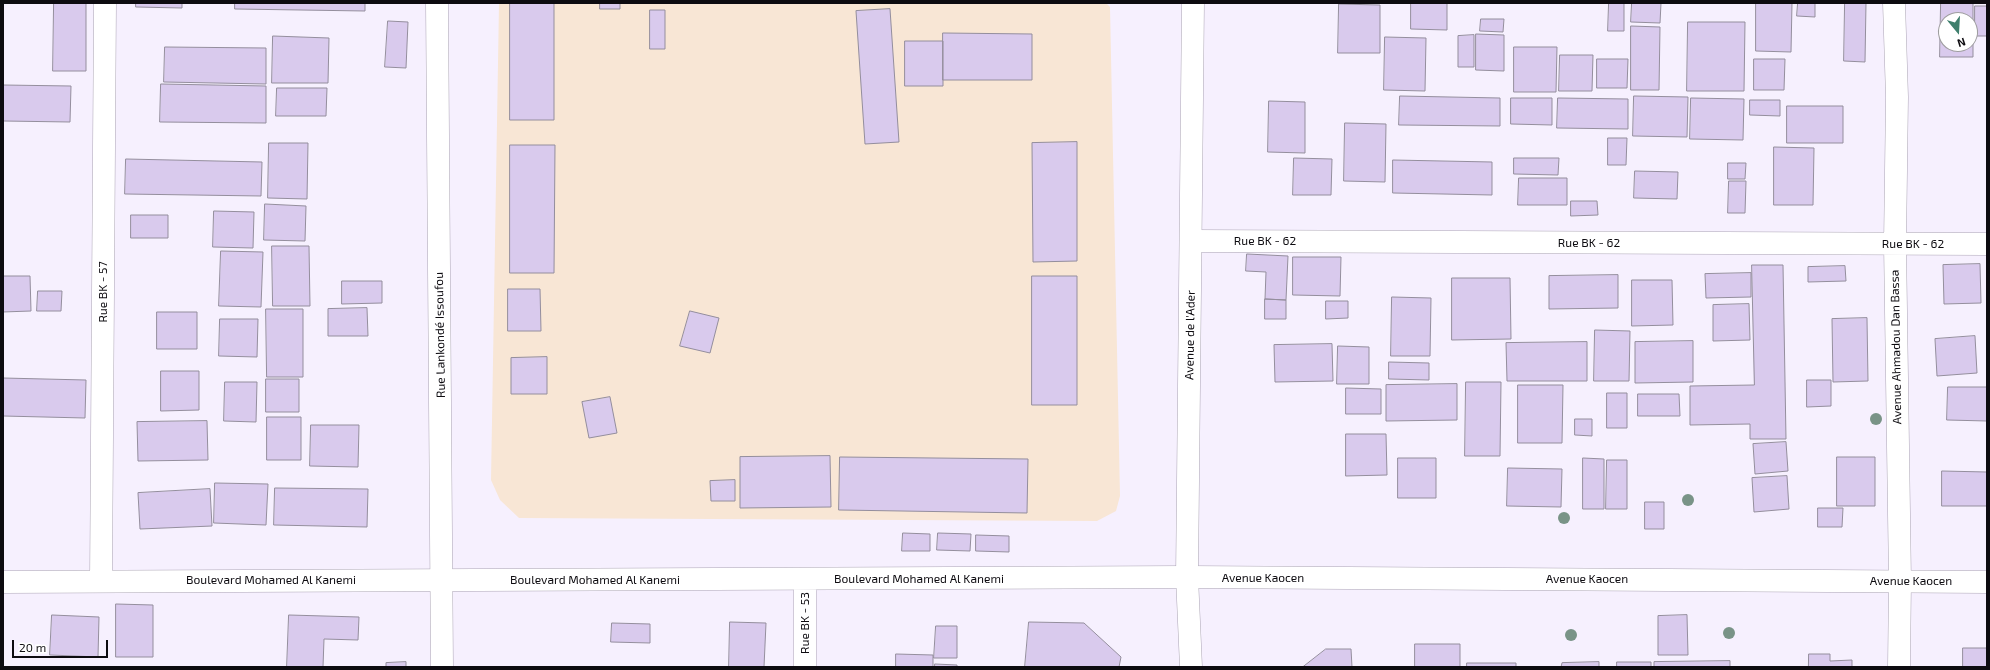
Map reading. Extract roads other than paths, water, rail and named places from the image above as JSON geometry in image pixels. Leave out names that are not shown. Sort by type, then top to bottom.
[{"type":"street","name":"Rue BK - 57","points":[[101,581],[105,3]]},
{"type":"street","name":"Rue Lankondé Issoufou","points":[[437,3],[443,580],[442,667]]},
{"type":"street","name":"Avenue de l'Ader","points":[[1191,667],[1187,577],[1194,3]]},
{"type":"street","name":"Avenue Ahmadou Dan Bassa","points":[[1894,3],[1897,98],[1894,244],[1900,581],[1899,667]]},
{"type":"street","name":"Rue BK - 62","points":[[1191,241],[1987,244]]},
{"type":"street","name":"Boulevard Mohamed Al Kanemi","points":[[3,582],[805,580],[1187,577]]},
{"type":"street","name":"Avenue Kaocen","points":[[1187,577],[1987,582]]},
{"type":"street","name":"Rue BK - 53","points":[[805,580],[805,667]]}]
